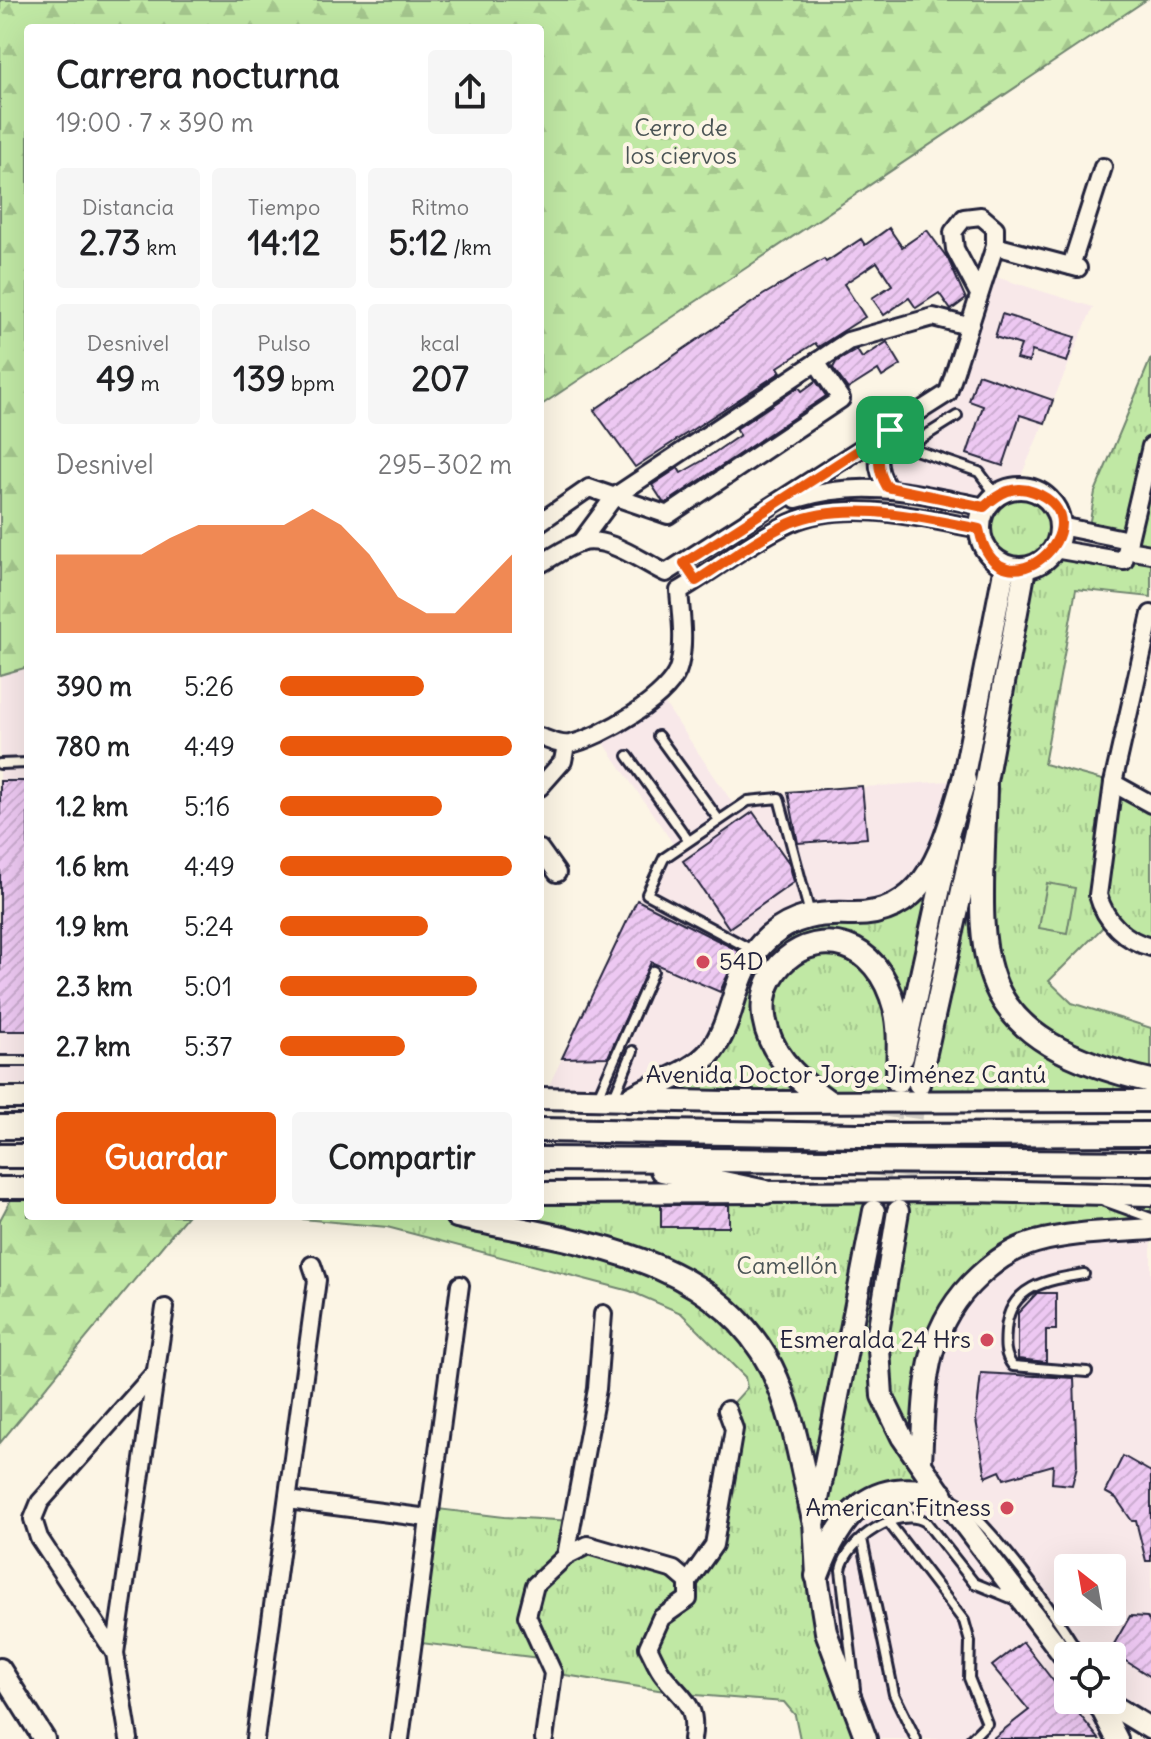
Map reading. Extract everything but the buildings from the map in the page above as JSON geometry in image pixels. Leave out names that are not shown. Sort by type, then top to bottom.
[{"type":"main road","points":[[613,1100],[705,1058],[719,1037],[739,976],[755,951],[772,935],[810,914],[882,913],[905,902],[923,881],[974,784]]},
{"type":"main road","points":[[974,784],[984,955],[1000,999],[1020,1023],[1051,1044],[1074,1056],[1151,1081]]},
{"type":"main road","points":[[826,1100],[785,1065],[763,1021],[762,1000],[770,975],[791,956],[815,944],[844,945],[856,949],[877,969],[886,984],[899,1030],[904,1084]]},
{"type":"main road","points":[[0,1127],[24,1127]]},
{"type":"main road","points":[[544,1130],[858,1135],[1151,1134]]},
{"type":"main road","points":[[0,1156],[24,1156]]},
{"type":"main road","points":[[544,1159],[1151,1163]]},
{"type":"main road","points":[[614,1160],[766,1192]]},
{"type":"main road","points":[[474,1220],[655,1264],[724,1306],[744,1328],[772,1369],[783,1396],[814,1520]]},
{"type":"main road","points":[[817,1576],[831,1539],[847,1515],[864,1502],[908,1490],[942,1495]]},
{"type":"street","points":[[995,246],[1075,267],[1103,167]]},
{"type":"street","points":[[580,543],[609,545],[666,573],[948,393],[995,246],[995,228],[981,216],[964,218],[953,232],[955,249],[979,294]]},
{"type":"street","points":[[544,562],[580,543],[614,497],[848,341],[933,317],[968,326]]},
{"type":"street","points":[[544,519],[589,488],[668,515],[841,399],[816,362]]},
{"type":"street","points":[[890,430],[879,449],[877,470],[892,488]]},
{"type":"street","points":[[1122,547],[1151,446]]},
{"type":"street","points":[[775,505],[825,490],[892,488],[949,500],[991,501],[1016,488],[1041,494],[1051,502],[1060,526],[1054,549],[1037,565],[1015,567],[989,555],[979,529],[991,501]]},
{"type":"street","points":[[544,738],[566,745],[599,736],[659,695],[673,681],[679,668],[682,643],[679,591],[792,522],[820,514],[866,512],[979,529]]},
{"type":"street","points":[[1060,526],[1088,532],[1122,547],[1151,554]]},
{"type":"street","points":[[1054,549],[1076,553],[1122,547]]},
{"type":"street","points":[[684,563],[696,581]]},
{"type":"street","points":[[904,1084],[974,784],[1015,567]]},
{"type":"street","points":[[1151,614],[1145,667],[1113,783],[1098,895],[1102,907],[1121,932],[1151,947]]},
{"type":"street","points":[[544,782],[563,761],[566,745]]},
{"type":"street","points":[[1113,783],[1151,804]]},
{"type":"street","points":[[544,855],[557,873]]},
{"type":"street","points":[[0,1098],[24,1098]]},
{"type":"street","name":"Avenida Doctor Jorge Jiménez Cantú","points":[[544,1098],[1151,1101]]},
{"type":"street","points":[[0,1188],[24,1188]]},
{"type":"street","points":[[544,1193],[1151,1195]]},
{"type":"street","points":[[866,1739],[826,1632],[817,1576],[814,1520],[874,1211]]},
{"type":"street","points":[[898,1211],[878,1333],[878,1376],[891,1417],[942,1495],[1054,1644]]},
{"type":"street","points":[[921,1462],[925,1396],[933,1344],[954,1301],[975,1279],[1010,1252],[1035,1242],[1151,1229]]},
{"type":"street","points":[[255,1739],[317,1280],[312,1265]]},
{"type":"street","points":[[400,1739],[460,1285]]},
{"type":"street","points":[[129,1739],[115,1653],[165,1308]]},
{"type":"street","points":[[566,1556],[597,1389],[603,1314]]},
{"type":"street","points":[[115,1653],[39,1538],[33,1519],[40,1502],[153,1375]]},
{"type":"street","points":[[692,1739],[695,1723],[686,1697],[663,1676],[648,1647],[661,1618],[688,1599],[688,1582],[714,1545],[734,1429],[727,1410]]},
{"type":"street","points":[[288,1500],[428,1518]]},
{"type":"street","points":[[544,1739],[553,1673],[527,1616],[535,1585],[566,1556],[588,1545],[674,1570],[688,1582]]},
{"type":"street","points":[[0,1669],[44,1739]]},
{"type":"street","points":[[1106,1714],[1117,1739]]},
{"type":"street","points":[[1125,1714],[1151,1729]]},
{"type":"lane","points":[[957,416],[917,441],[915,450],[979,472],[991,501]]},
{"type":"lane","points":[[658,736],[719,820]]},
{"type":"lane","points":[[628,756],[688,840]]},
{"type":"lane","points":[[17,763],[24,759]]},
{"type":"lane","points":[[0,764],[24,763]]},
{"type":"lane","points":[[755,951],[647,894],[664,858],[748,801],[779,798],[810,914]]},
{"type":"lane","points":[[613,1100],[653,971]]},
{"type":"lane","points":[[613,1100],[633,1051]]},
{"type":"lane","points":[[0,1061],[24,1061]]},
{"type":"lane","points":[[1081,1193],[1151,1218]]},
{"type":"lane","points":[[1084,1274],[1054,1278],[1026,1289],[1013,1302],[1005,1346],[1007,1358],[1013,1366],[1087,1372]]},
{"type":"lane","points":[[942,1495],[962,1504],[991,1533],[1070,1642]]},
{"type":"lane","points":[[857,1717],[853,1648],[841,1570],[843,1557],[862,1539],[905,1515],[916,1516],[926,1522],[974,1583],[1020,1601]]},
{"type":"lane","points":[[889,1523],[964,1621],[970,1642],[969,1678],[987,1723],[971,1739]]},
{"type":"lane","points":[[862,1539],[894,1694],[916,1739]]},
{"type":"shaded area","points":[[986,274],[1093,307],[1016,488],[1003,492],[984,507],[887,487],[879,449],[948,393]]},
{"type":"shaded area","points":[[24,669],[24,1084],[0,1084],[0,675]]},
{"type":"shaded area","points":[[659,695],[734,805],[749,795],[964,780],[923,881],[719,1037],[628,1100],[544,1098],[637,900],[663,852],[674,845],[599,736]]},
{"type":"shaded area","points":[[1151,1229],[1151,1729],[1126,1710],[1126,1642],[1054,1642],[1054,1714],[1104,1714],[1117,1739],[866,1739],[817,1576],[831,1539],[921,1462],[933,1344],[1010,1252]]},
{"type":"green space","name":"Cerro de los ciervos","points":[[0,0],[1146,0],[544,403],[544,24],[24,24],[24,668],[0,675]]},
{"type":"green space","points":[[1151,358],[1151,597],[1076,589],[1044,764],[1113,783],[1151,804],[1151,947],[1110,920],[1049,981],[1072,1003],[1151,1028],[1151,1101],[935,1102],[918,1084],[896,1088],[883,1101],[628,1100],[695,1065],[772,935],[875,914],[937,855],[1005,567],[985,547],[980,535],[981,520],[989,503],[1001,493],[1016,489],[1032,491],[1045,499],[1055,511],[1059,528],[1054,548],[1120,562],[1129,540],[1088,532],[1095,492]]},
{"type":"green space","points":[[1047,883],[1075,888],[1067,933],[1039,928]]},
{"type":"green space","points":[[17,1188],[24,1188],[24,1220],[184,1220],[0,1443],[0,1220]]},
{"type":"green space","name":"Camellón","points":[[544,1191],[878,1192],[875,1211],[898,1211],[903,1192],[1151,1195],[1151,1229],[1021,1247],[943,1319],[921,1462],[942,1495],[864,1502],[817,1576],[866,1739],[800,1739],[795,1715],[784,1702],[683,1694],[553,1673],[547,1659],[413,1642],[430,1508],[573,1521],[566,1555],[588,1545],[688,1582],[714,1545],[734,1429],[727,1410],[747,1388],[745,1377],[681,1313],[630,1291],[387,1227],[313,1220],[544,1220]]},
{"type":"tunnel","points":[[898,1207],[918,1085]]},
{"type":"tunnel","points":[[875,1206],[896,1088]]},
{"type":"place","name":"54D","points":[[703,962]]},
{"type":"place","name":"Esmeralda 24 Hrs","points":[[987,1340]]},
{"type":"place","name":"American Fitness","points":[[1007,1508]]},
{"type":"route","points":[[890,430],[879,449],[877,470],[887,487],[984,507],[1003,492],[1016,488],[1028,489],[1051,502],[1057,513],[1059,538],[1054,549],[1037,565],[1025,568],[1005,566],[989,555],[979,529],[866,512],[820,514],[792,522],[696,581],[684,563],[890,430]]}]
